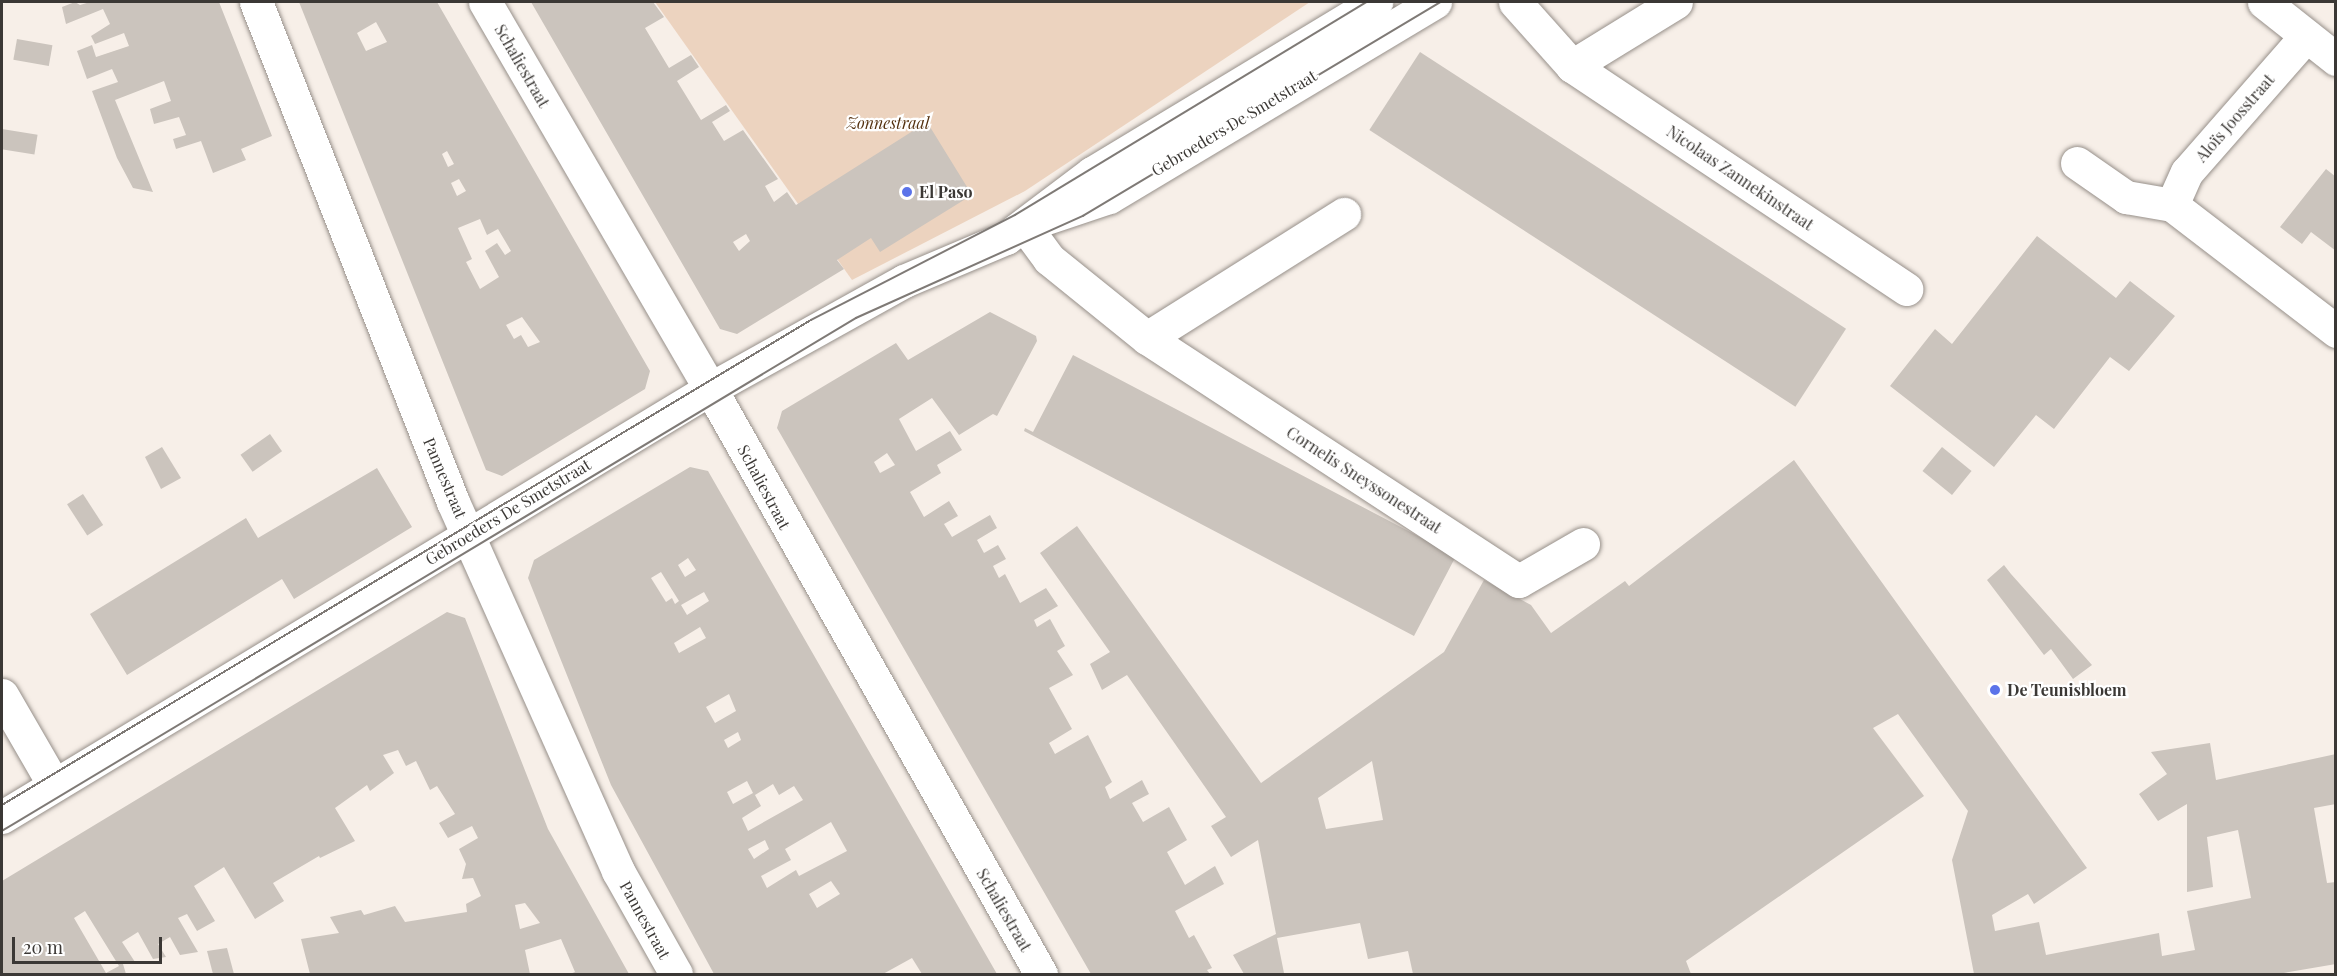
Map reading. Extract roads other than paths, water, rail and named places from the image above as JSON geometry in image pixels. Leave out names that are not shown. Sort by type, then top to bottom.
[{"type":"street","name":"Pannestraat","points":[[256,2],[469,535],[618,871],[676,975]]},
{"type":"street","name":"Schaliestraat","points":[[485,2],[710,389],[1041,975]]},
{"type":"street","name":"Gebroeders De Smetstraat","points":[[2,817],[710,389],[904,281],[1006,238],[1092,172],[1376,2]]},
{"type":"street","name":"Gebroeders De Smetstraat","points":[[1024,225],[1109,197],[1435,2]]},
{"type":"street","name":"Nicolaas Zannekinstraat","points":[[1515,2],[1572,66],[1907,289]]},
{"type":"street","points":[[1572,66],[1676,2]]},
{"type":"street","points":[[2264,2],[2336,58]]},
{"type":"street","name":"Aloïs Joosstraat","points":[[2172,205],[2187,172],[2306,36]]},
{"type":"street","points":[[2077,163],[2126,197],[2172,205],[2336,331]]},
{"type":"street","points":[[1147,338],[1344,214]]},
{"type":"street","name":"Cornelis Sneyssonestraat","points":[[1024,225],[1049,259],[1147,338],[1519,581],[1583,544]]},
{"type":"street","points":[[2,694],[54,785]]},
{"type":"tram line","points":[[2,805],[811,320],[1015,215],[1367,2]]},
{"type":"tram line","points":[[2,831],[856,318],[1083,216],[1441,2]]},
{"type":"place","name":"El Paso","points":[[907,192]]},
{"type":"place","name":"De Teunisbloem","points":[[1995,690]]},
{"type":"park label","name":"Zonnestraal","points":[[888,123]]}]
